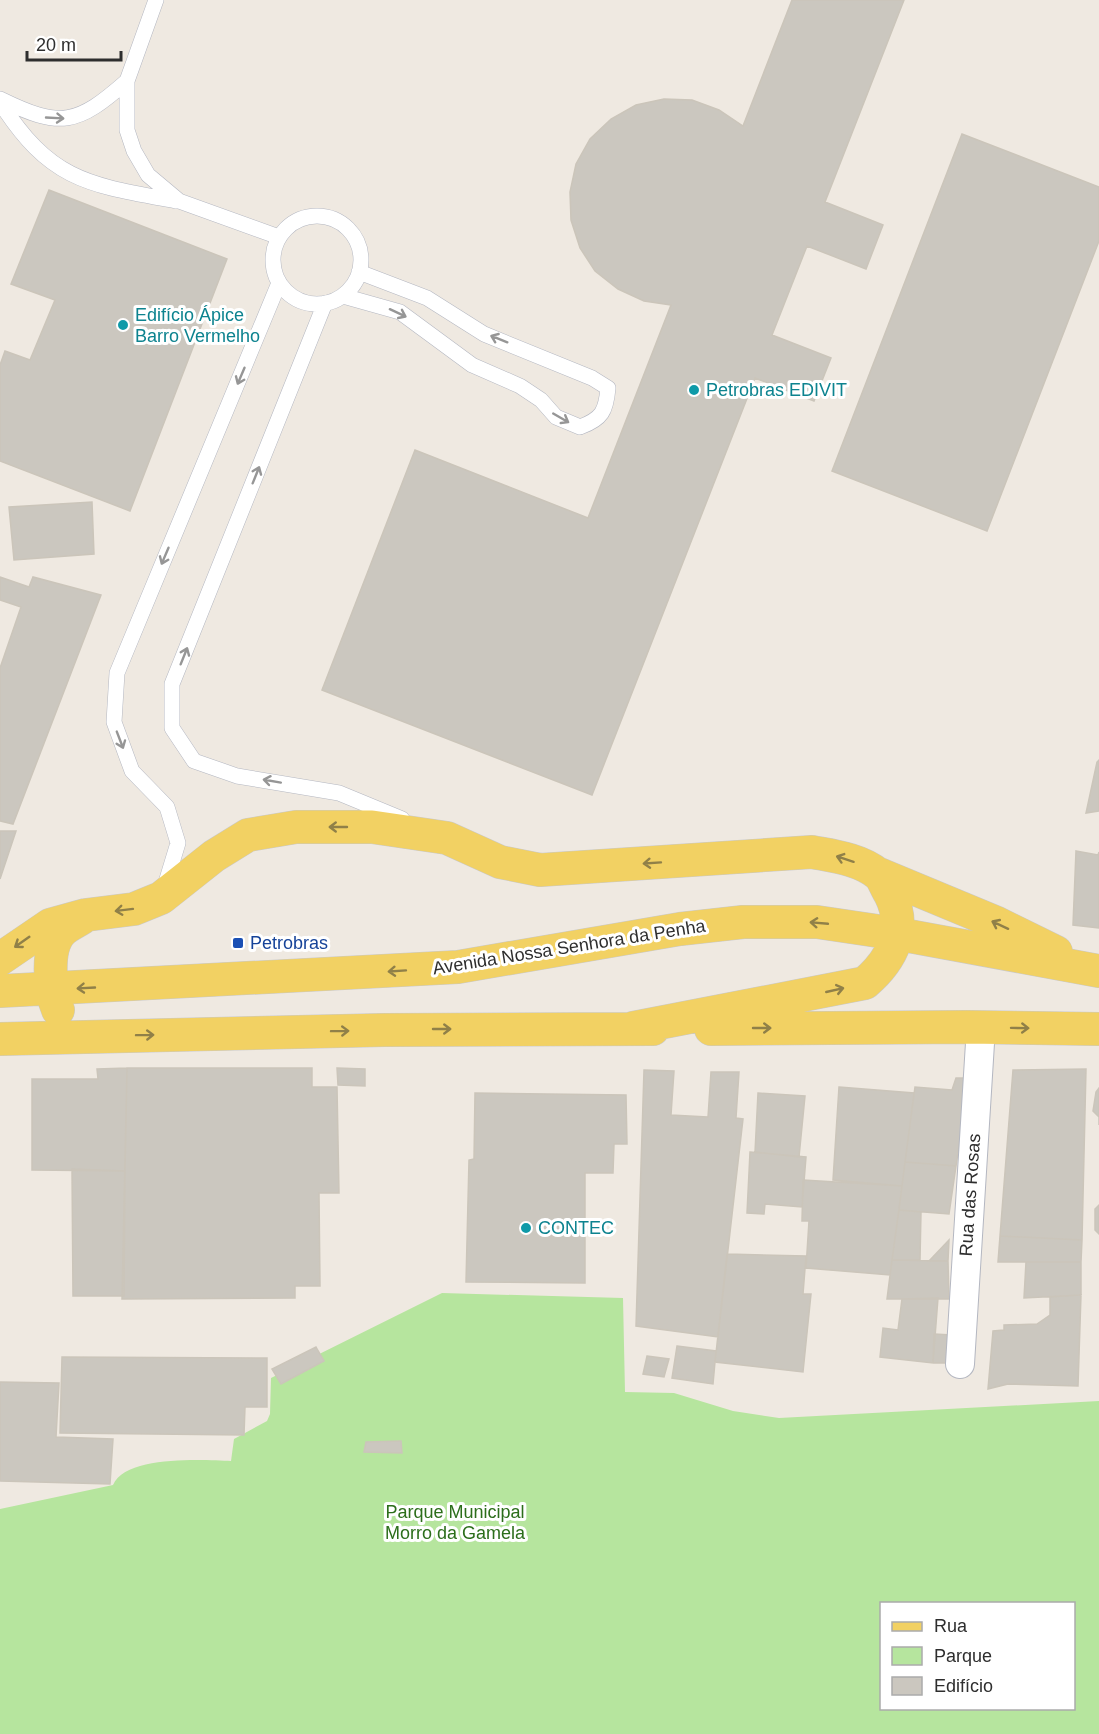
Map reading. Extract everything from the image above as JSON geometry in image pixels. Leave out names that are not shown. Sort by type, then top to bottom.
[{"type":"main road","points":[[0,959],[50,925],[86,915],[134,909],[161,898],[214,856],[248,835],[296,827],[372,827],[447,838],[500,862],[540,870],[812,852],[847,859],[997,923],[1095,970]]},
{"type":"main road","points":[[633,1028],[864,983],[884,966],[898,934],[895,904],[879,874]]},
{"type":"main road","points":[[86,915],[61,932],[53,950],[50,990],[61,1017],[86,1036]]},
{"type":"main road","name":"Avenida Nossa Senhora da Penha","points":[[0,991],[458,967],[680,929],[744,922],[817,922],[898,934],[1095,970]]},
{"type":"main road","points":[[0,1039],[633,1028],[1099,1029]]},
{"type":"street","name":"Rua das Rosas","points":[[960,1364],[981,1027]]},
{"type":"lane","points":[[156,0],[127,81],[127,130],[148,175],[179,201]]},
{"type":"lane","points":[[0,101],[33,115],[75,118],[93,110],[127,81]]},
{"type":"lane","points":[[0,101],[20,134],[42,155],[70,175],[101,187],[179,201],[279,237]]},
{"type":"lane","points":[[312,216],[331,217],[348,227],[358,244],[361,263],[359,272],[356,282],[343,296],[325,303],[307,303],[291,296],[279,283],[273,268],[273,251],[279,237],[293,222],[312,216]]},
{"type":"lane","points":[[343,296],[400,312],[472,365],[520,386],[541,400],[556,417],[580,427],[595,422],[606,406],[608,388],[592,378],[484,334],[427,298],[359,272]]},
{"type":"lane","points":[[161,898],[178,843],[167,807],[132,771],[114,723],[117,673],[279,283]]},
{"type":"lane","points":[[325,303],[172,684],[172,728],[194,761],[237,776],[339,793],[447,838]]},
{"type":"green space","name":"Parque Municipal Morro da Gamela","points":[[442,1293],[623,1298],[625,1392],[674,1393],[733,1411],[779,1418],[1099,1401],[1099,1734],[0,1734],[0,1509],[113,1485],[121,1475],[133,1468],[149,1464],[185,1460],[231,1461],[234,1439],[267,1421],[270,1414],[271,1378]]},
{"type":"building","name":"Petrobras EDIVIT","points":[[792,0],[904,0],[825,202],[883,225],[866,269],[807,246],[772,335],[831,358],[814,401],[755,378],[592,795],[322,690],[415,450],[588,518],[671,305],[644,301],[618,289],[595,271],[580,248],[571,220],[570,192],[576,164],[590,139],[611,119],[636,105],[664,99],[692,100],[719,110],[743,126]]},
{"type":"building","points":[[962,134],[1099,187],[1099,241],[987,531],[832,471]]},
{"type":"building","name":"Edifício Ápice Barro Vermelho","points":[[49,190],[227,259],[130,511],[0,461],[0,365],[5,351],[30,360],[55,300],[11,284]]},
{"type":"building","points":[[92,502],[94,554],[14,560],[9,507]]},
{"type":"building","points":[[0,577],[29,587],[33,577],[101,595],[13,824],[0,821],[0,668],[21,607],[0,600]]},
{"type":"building","points":[[1099,760],[1099,811],[1086,813],[1097,762]]},
{"type":"building","points":[[0,831],[16,831],[0,879]]},
{"type":"building","points":[[1076,851],[1098,855],[1099,852],[1099,928],[1073,925]]},
{"type":"building","points":[[127,1068],[312,1068],[312,1087],[337,1087],[339,1193],[319,1193],[320,1286],[295,1286],[295,1298],[122,1299]]},
{"type":"building","points":[[127,1068],[125,1171],[32,1170],[32,1079],[98,1079],[97,1069]]},
{"type":"building","points":[[337,1068],[365,1069],[365,1086],[338,1085]]},
{"type":"building","points":[[1086,1069],[1082,1240],[1000,1236],[1013,1070]]},
{"type":"building","points":[[644,1070],[674,1071],[671,1115],[708,1117],[711,1072],[739,1072],[736,1118],[743,1119],[718,1337],[636,1326]]},
{"type":"building","points":[[956,1078],[969,1078],[956,1166],[905,1162],[915,1087],[952,1090]]},
{"type":"building","points":[[839,1087],[914,1093],[902,1186],[833,1180]]},
{"type":"building","points":[[1099,1088],[1099,1117],[1093,1111],[1096,1092]]},
{"type":"building","name":"CONTEC","points":[[475,1093],[626,1095],[627,1144],[614,1144],[613,1173],[585,1173],[585,1283],[466,1282],[469,1160],[474,1159]]},
{"type":"building","points":[[758,1093],[805,1096],[799,1157],[755,1152]]},
{"type":"building","points":[[750,1152],[806,1157],[802,1207],[765,1204],[764,1214],[747,1213]]},
{"type":"building","points":[[905,1162],[956,1166],[949,1214],[899,1210]]},
{"type":"building","points":[[72,1169],[125,1171],[124,1296],[73,1296]]},
{"type":"building","points":[[803,1180],[902,1186],[890,1275],[806,1268],[809,1221],[802,1221]]},
{"type":"building","points":[[1099,1205],[1099,1234],[1095,1230],[1095,1209]]},
{"type":"building","points":[[899,1210],[921,1212],[920,1260],[892,1260]]},
{"type":"building","points":[[1000,1236],[1082,1240],[1081,1262],[998,1262]]},
{"type":"building","points":[[949,1240],[948,1261],[929,1261]]},
{"type":"building","points":[[727,1254],[806,1256],[803,1294],[811,1294],[803,1372],[715,1362]]},
{"type":"building","points":[[892,1260],[948,1261],[949,1299],[887,1299]]},
{"type":"building","points":[[1026,1262],[1081,1262],[1081,1295],[1024,1298]]},
{"type":"building","points":[[1081,1295],[1078,1386],[1008,1384],[988,1389],[993,1331],[1004,1330],[1004,1325],[1037,1324],[1050,1315],[1050,1297]]},
{"type":"building","points":[[938,1298],[933,1363],[880,1357],[883,1328],[898,1330],[902,1299]]},
{"type":"building","points":[[934,1334],[951,1335],[950,1363],[933,1363]]},
{"type":"building","points":[[677,1346],[716,1351],[713,1384],[672,1378]]},
{"type":"building","points":[[316,1347],[324,1361],[281,1384],[272,1369]]},
{"type":"building","points":[[647,1356],[669,1359],[664,1377],[643,1374]]},
{"type":"building","points":[[62,1357],[267,1358],[267,1407],[245,1407],[244,1435],[60,1433]]},
{"type":"building","points":[[0,1382],[59,1383],[56,1437],[113,1439],[110,1484],[0,1481]]},
{"type":"building","points":[[401,1441],[402,1453],[364,1452],[366,1442]]},
{"type":"place","name":"Edifício Ápice Barro Vermelho","points":[[123,325]]},
{"type":"place","name":"Petrobras EDIVIT","points":[[694,390]]},
{"type":"place","name":"Petrobras","points":[[238,943]]},
{"type":"place","name":"CONTEC","points":[[526,1228]]}]
